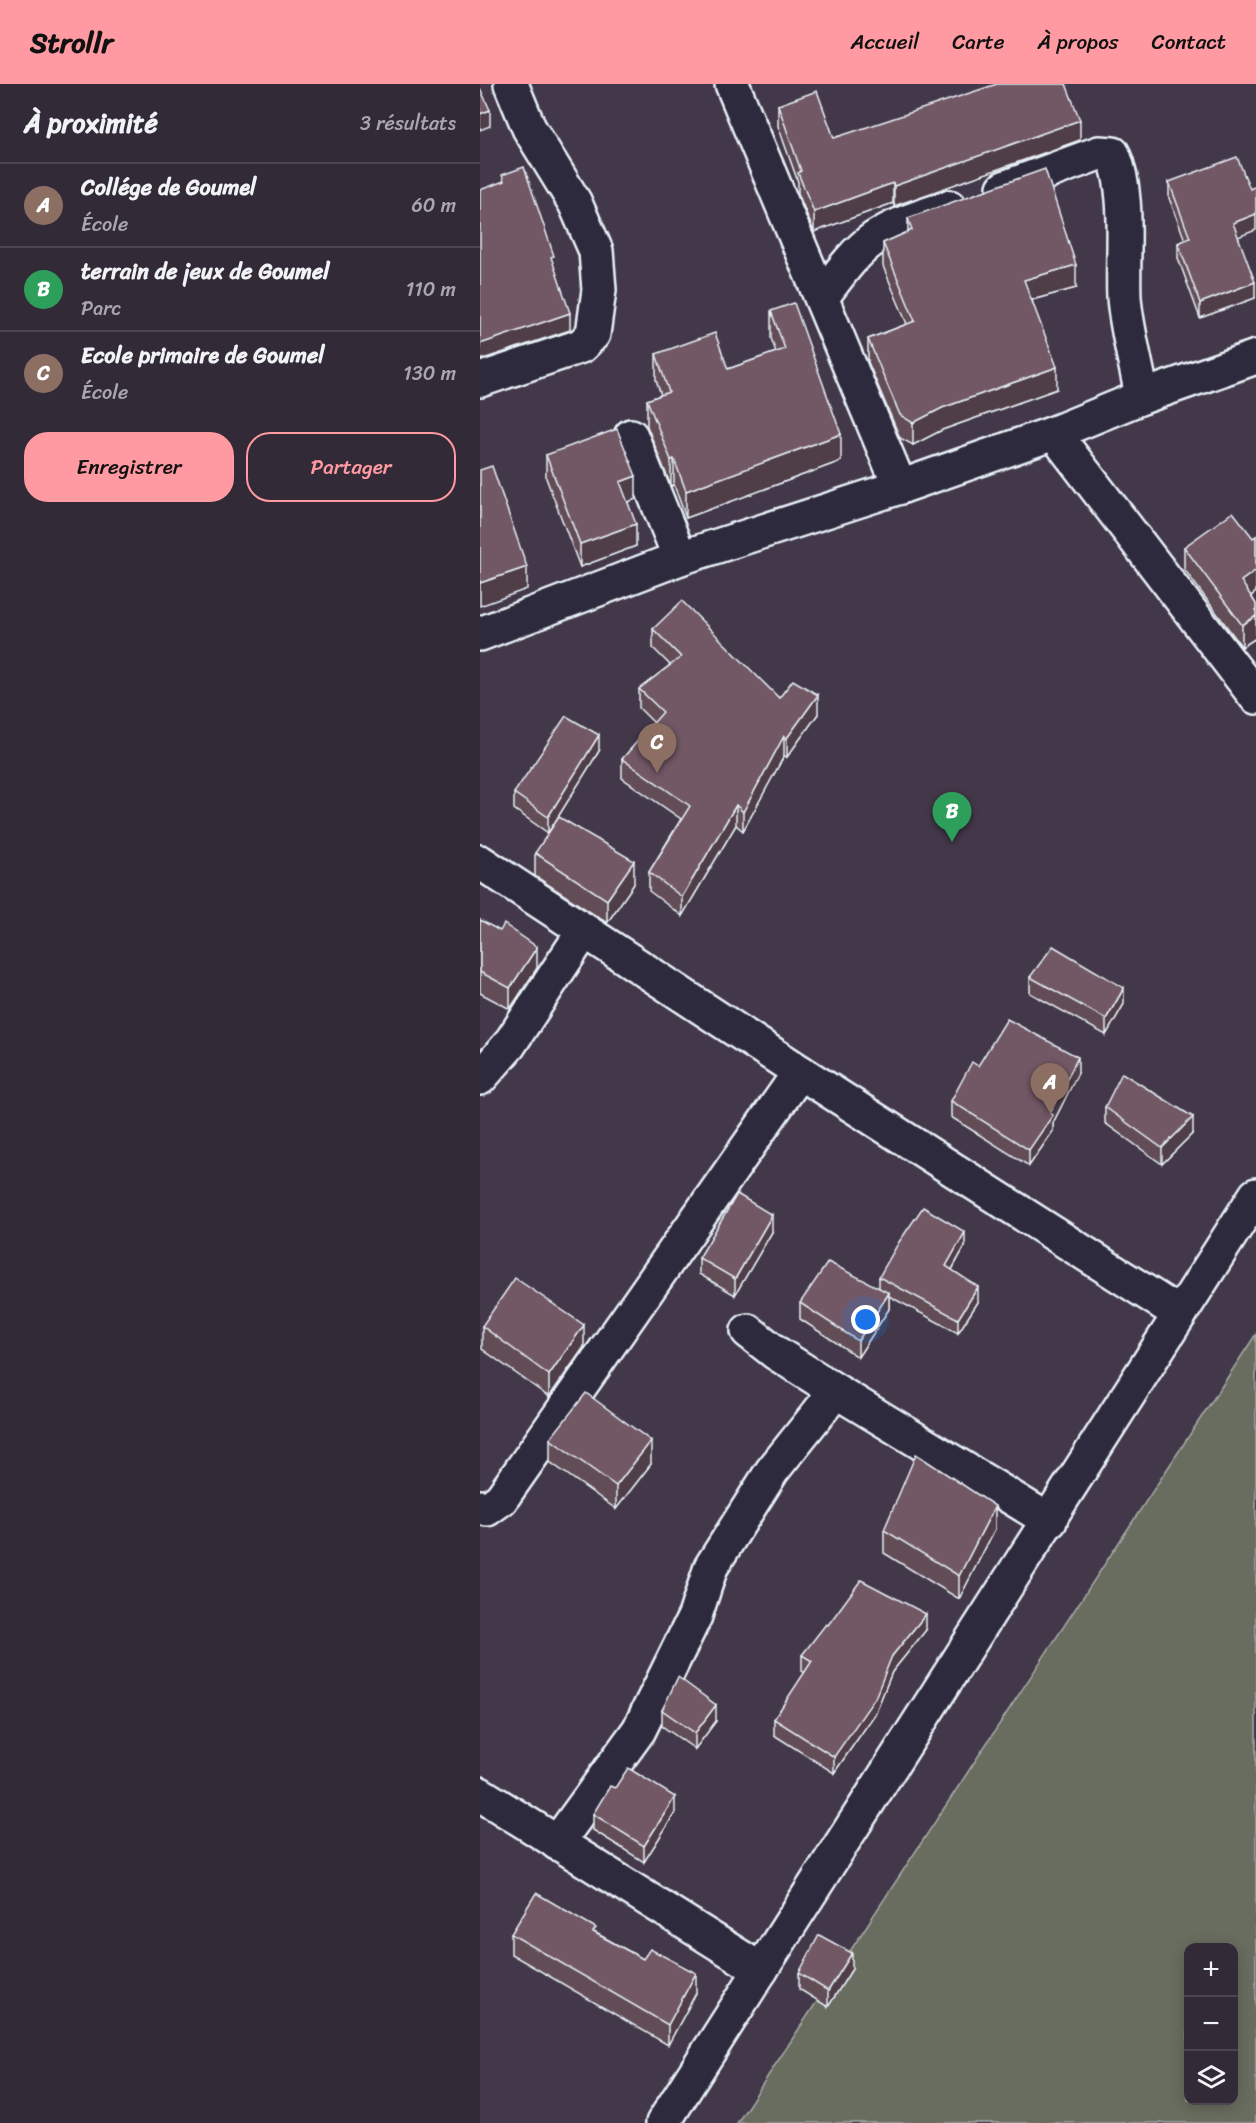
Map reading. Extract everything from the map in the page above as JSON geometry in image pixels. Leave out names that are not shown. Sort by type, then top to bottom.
[{"type":"street","points":[[480,380],[581,346],[593,334],[599,290],[596,251],[575,203],[529,128],[511,84]]},
{"type":"street","points":[[732,84],[900,487]]},
{"type":"street","points":[[822,297],[851,259],[874,238],[900,224],[1099,153],[1113,154],[1117,164],[1122,196],[1124,300],[1142,397]]},
{"type":"street","points":[[480,634],[680,558],[900,487],[1054,433],[1142,397],[1256,357]]},
{"type":"street","points":[[1054,433],[1256,697]]},
{"type":"street","points":[[631,436],[680,558]]},
{"type":"street","points":[[480,862],[800,1072],[1180,1314]]},
{"type":"street","points":[[480,1078],[509,1046],[584,931]]},
{"type":"street","points":[[480,1507],[487,1509],[501,1498],[800,1072]]},
{"type":"street","points":[[663,2123],[1050,1521],[1256,1195]]},
{"type":"street","points":[[748,1331],[776,1353],[836,1391],[1050,1521]]},
{"type":"street","points":[[557,1843],[639,1730],[695,1616],[711,1567],[772,1471],[836,1391]]},
{"type":"street","points":[[480,1794],[761,1970]]},
{"type":"green space","points":[[1256,1334],[1256,2123],[737,2123]]},
{"type":"building","points":[[997,84],[1066,84],[1080,120],[814,212],[798,173],[801,171],[778,105],[817,91],[834,138]]},
{"type":"building","points":[[480,88],[490,110],[480,114]]},
{"type":"building","points":[[1237,157],[1250,189],[1256,186],[1256,214],[1233,223],[1255,282],[1200,303],[1178,243],[1190,238],[1169,182]]},
{"type":"building","points":[[524,167],[554,256],[551,257],[570,313],[480,344],[480,190],[504,181],[502,175]]},
{"type":"building","points":[[1045,169],[1076,265],[1024,280],[1057,367],[942,408],[913,423],[900,415],[868,339],[915,321],[883,243],[912,230],[908,218]]},
{"type":"building","points":[[794,303],[841,434],[686,491],[647,400],[669,392],[656,354],[715,333],[728,369],[785,349],[771,311]]},
{"type":"building","points":[[617,429],[636,476],[620,482],[636,524],[580,544],[546,455]]},
{"type":"building","points":[[492,466],[527,567],[480,583],[480,470]]},
{"type":"building","points":[[1233,512],[1253,538],[1256,536],[1256,570],[1241,581],[1256,604],[1256,616],[1242,625],[1184,547]]},
{"type":"building","points":[[682,601],[779,698],[793,680],[818,695],[787,738],[784,736],[743,812],[736,805],[682,897],[649,872],[690,806],[622,759],[663,712],[639,689],[681,657],[653,629]]},
{"type":"building","points":[[566,716],[599,735],[548,817],[514,793]]},
{"type":"building","points":[[559,817],[634,861],[607,900],[535,853]]},
{"type":"building","points":[[480,920],[500,931],[504,924],[537,947],[510,988],[480,972]]},
{"type":"building","points":[[1053,946],[1124,988],[1106,1019],[1030,977]]},
{"type":"building","points":[[1007,1019],[1078,1057],[1050,1113],[1053,1115],[1029,1150],[951,1101],[972,1062],[978,1066]]},
{"type":"building","points":[[1122,1073],[1193,1117],[1162,1148],[1105,1107]]},
{"type":"building","points":[[737,1194],[772,1215],[735,1279],[699,1258]]},
{"type":"building","points":[[923,1207],[965,1232],[946,1266],[978,1287],[958,1319],[879,1277]]},
{"type":"building","points":[[828,1262],[889,1293],[858,1341],[800,1303]]},
{"type":"building","points":[[515,1278],[584,1325],[549,1375],[482,1326]]},
{"type":"building","points":[[586,1393],[651,1441],[616,1486],[550,1439]]},
{"type":"building","points":[[916,1454],[995,1506],[959,1576],[884,1530]]},
{"type":"building","points":[[861,1580],[926,1614],[892,1656],[875,1698],[834,1757],[774,1719],[812,1661],[802,1655],[826,1624],[828,1625]]},
{"type":"building","points":[[678,1677],[716,1705],[695,1733],[662,1710]]},
{"type":"building","points":[[628,1768],[675,1797],[644,1846],[593,1814],[610,1786],[615,1788]]},
{"type":"building","points":[[536,1893],[596,1928],[593,1932],[643,1959],[650,1949],[696,1973],[668,2025],[511,1934]]},
{"type":"building","points":[[819,1935],[852,1953],[828,1991],[799,1973]]},
{"type":"place","name":"Ecole primaire de Goumel","points":[[657,773]]},
{"type":"place","name":"terrain de jeux de Goumel","points":[[952,842]]},
{"type":"place","name":"Collége de Goumel","points":[[1050,1113]]}]
